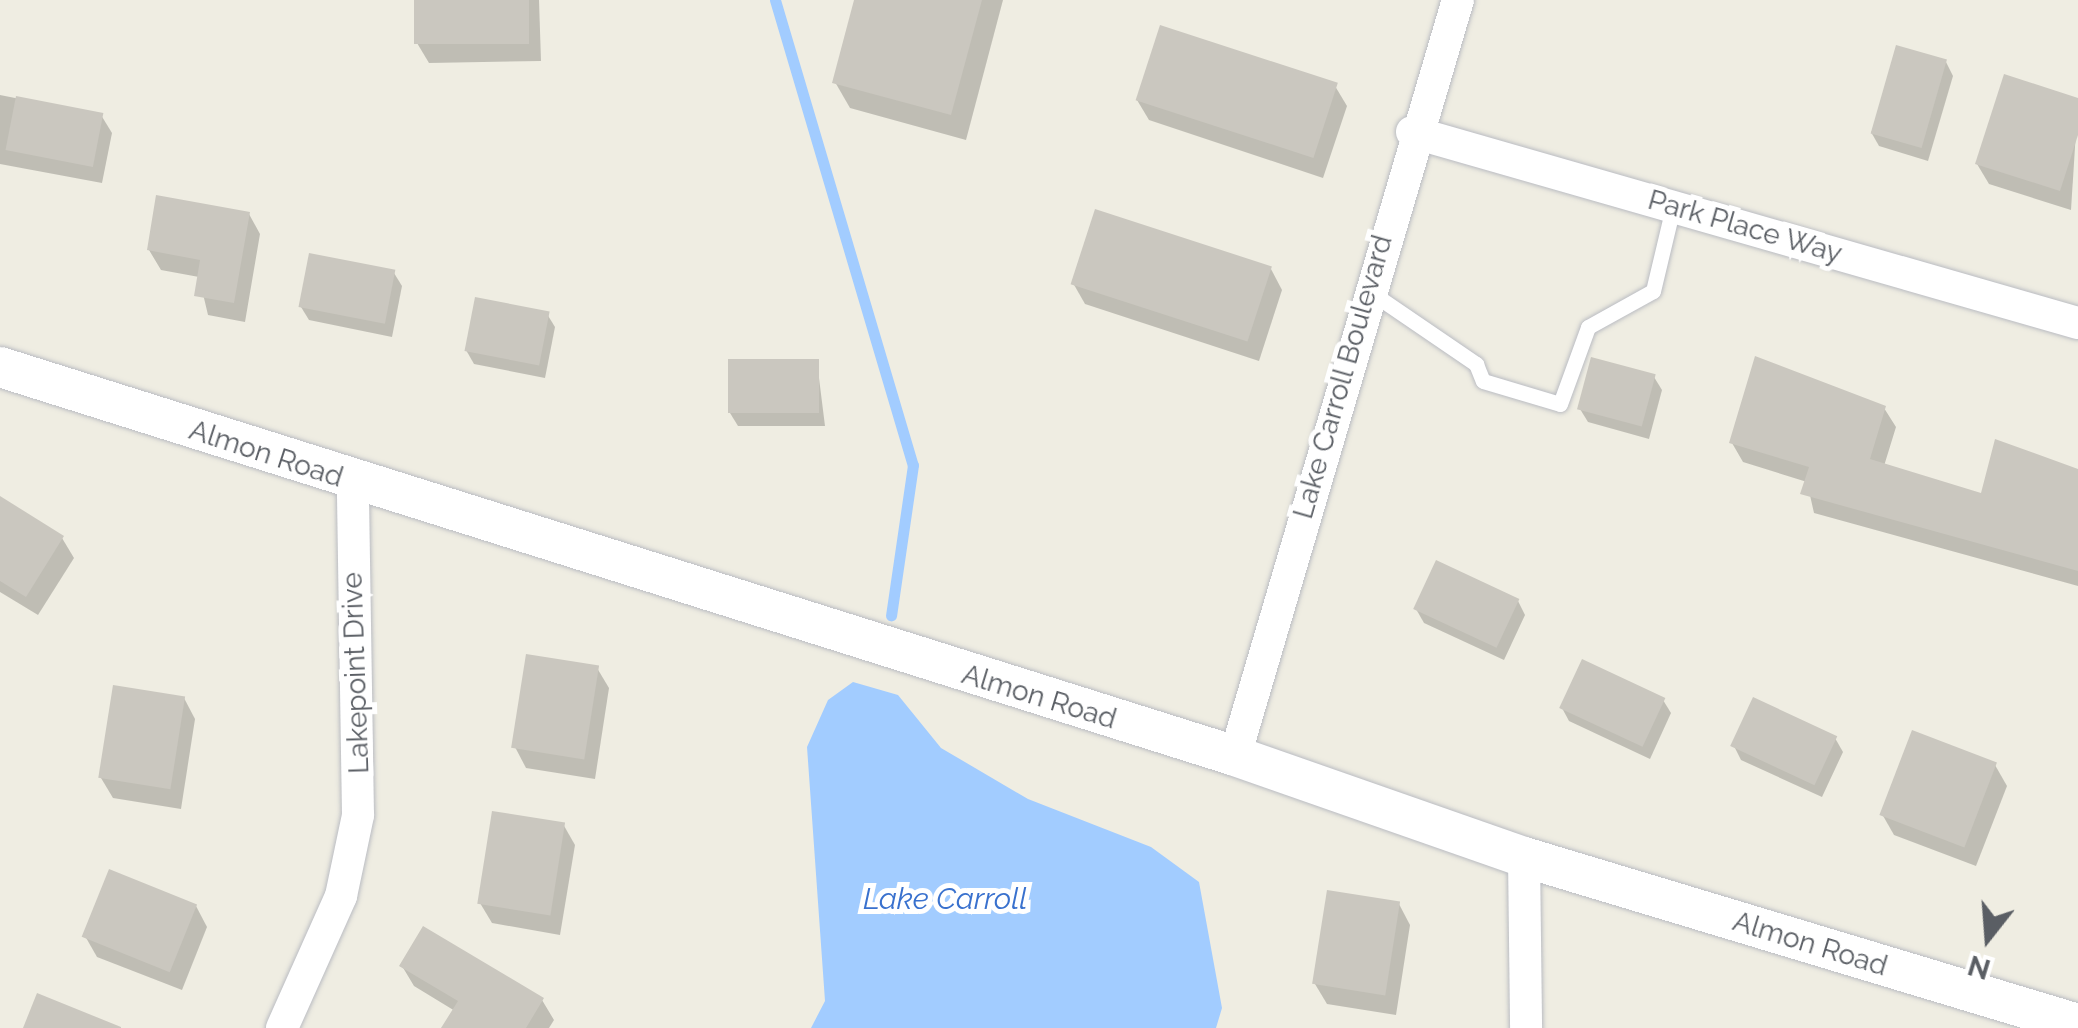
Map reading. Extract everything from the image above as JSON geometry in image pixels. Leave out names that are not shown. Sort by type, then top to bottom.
[{"type":"street","name":"Lake Carroll Boulevard","points":[[1235,756],[1412,132],[1458,0]]},
{"type":"street","name":"Park Place Way","points":[[1412,132],[2078,323]]},
{"type":"street","name":"Almon Road","points":[[0,367],[353,483],[1235,756],[1524,857],[2078,1024]]},
{"type":"street","name":"Lakepoint Drive","points":[[282,1028],[340,896],[358,815],[353,483]]},
{"type":"street","points":[[1524,857],[1526,1028]]},
{"type":"lane","points":[[1368,290],[1476,364],[1483,381],[1560,404],[1588,327],[1653,291],[1673,207]]},
{"type":"water","name":"Lake Carroll","points":[[853,682],[898,695],[941,748],[1028,799],[1151,847],[1199,882],[1222,1008],[1216,1028],[811,1028],[825,1001],[807,747],[828,700]]},
{"type":"building","points":[[414,0],[529,0],[529,44],[414,44]]},
{"type":"building","points":[[854,0],[982,0],[951,115],[832,83]]},
{"type":"building","points":[[1160,25],[1338,83],[1313,158],[1136,100]]},
{"type":"building","points":[[1896,45],[1947,60],[1922,148],[1871,133]]},
{"type":"building","points":[[2004,74],[2078,98],[2078,135],[2060,191],[1975,164]]},
{"type":"building","points":[[16,96],[103,113],[93,167],[6,150]]},
{"type":"building","points":[[156,195],[250,212],[234,303],[194,296],[200,260],[147,250]]},
{"type":"building","points":[[1095,209],[1272,266],[1247,342],[1071,284]]},
{"type":"building","points":[[309,253],[395,270],[385,324],[299,307]]},
{"type":"building","points":[[475,297],[550,312],[539,365],[465,351]]},
{"type":"building","points":[[1755,356],[1886,406],[1870,459],[1981,493],[1995,439],[2078,469],[2078,571],[1800,494],[1809,467],[1729,443]]},
{"type":"building","points":[[1591,357],[1656,374],[1642,427],[1577,409]]},
{"type":"building","points":[[728,359],[819,359],[819,413],[728,413]]},
{"type":"building","points":[[0,496],[64,536],[26,597],[0,581]]},
{"type":"building","points":[[1436,560],[1519,599],[1497,648],[1413,609]]},
{"type":"building","points":[[526,654],[599,666],[584,759],[511,748]]},
{"type":"building","points":[[1582,659],[1665,698],[1643,747],[1559,708]]},
{"type":"building","points":[[113,685],[185,696],[170,789],[98,778]]},
{"type":"building","points":[[1753,697],[1837,736],[1814,785],[1730,746]]},
{"type":"building","points":[[1912,730],[1997,763],[1964,848],[1879,815]]},
{"type":"building","points":[[492,811],[565,823],[550,915],[477,904]]},
{"type":"building","points":[[109,869],[197,905],[170,972],[82,937]]},
{"type":"building","points":[[1327,890],[1400,902],[1385,995],[1312,984]]},
{"type":"building","points":[[423,926],[544,998],[526,1028],[441,1028],[458,1001],[399,966]]},
{"type":"building","points":[[37,993],[121,1027],[121,1028],[23,1028]]},
{"type":"waterway","points":[[775,0],[913,465],[891,615]]}]
